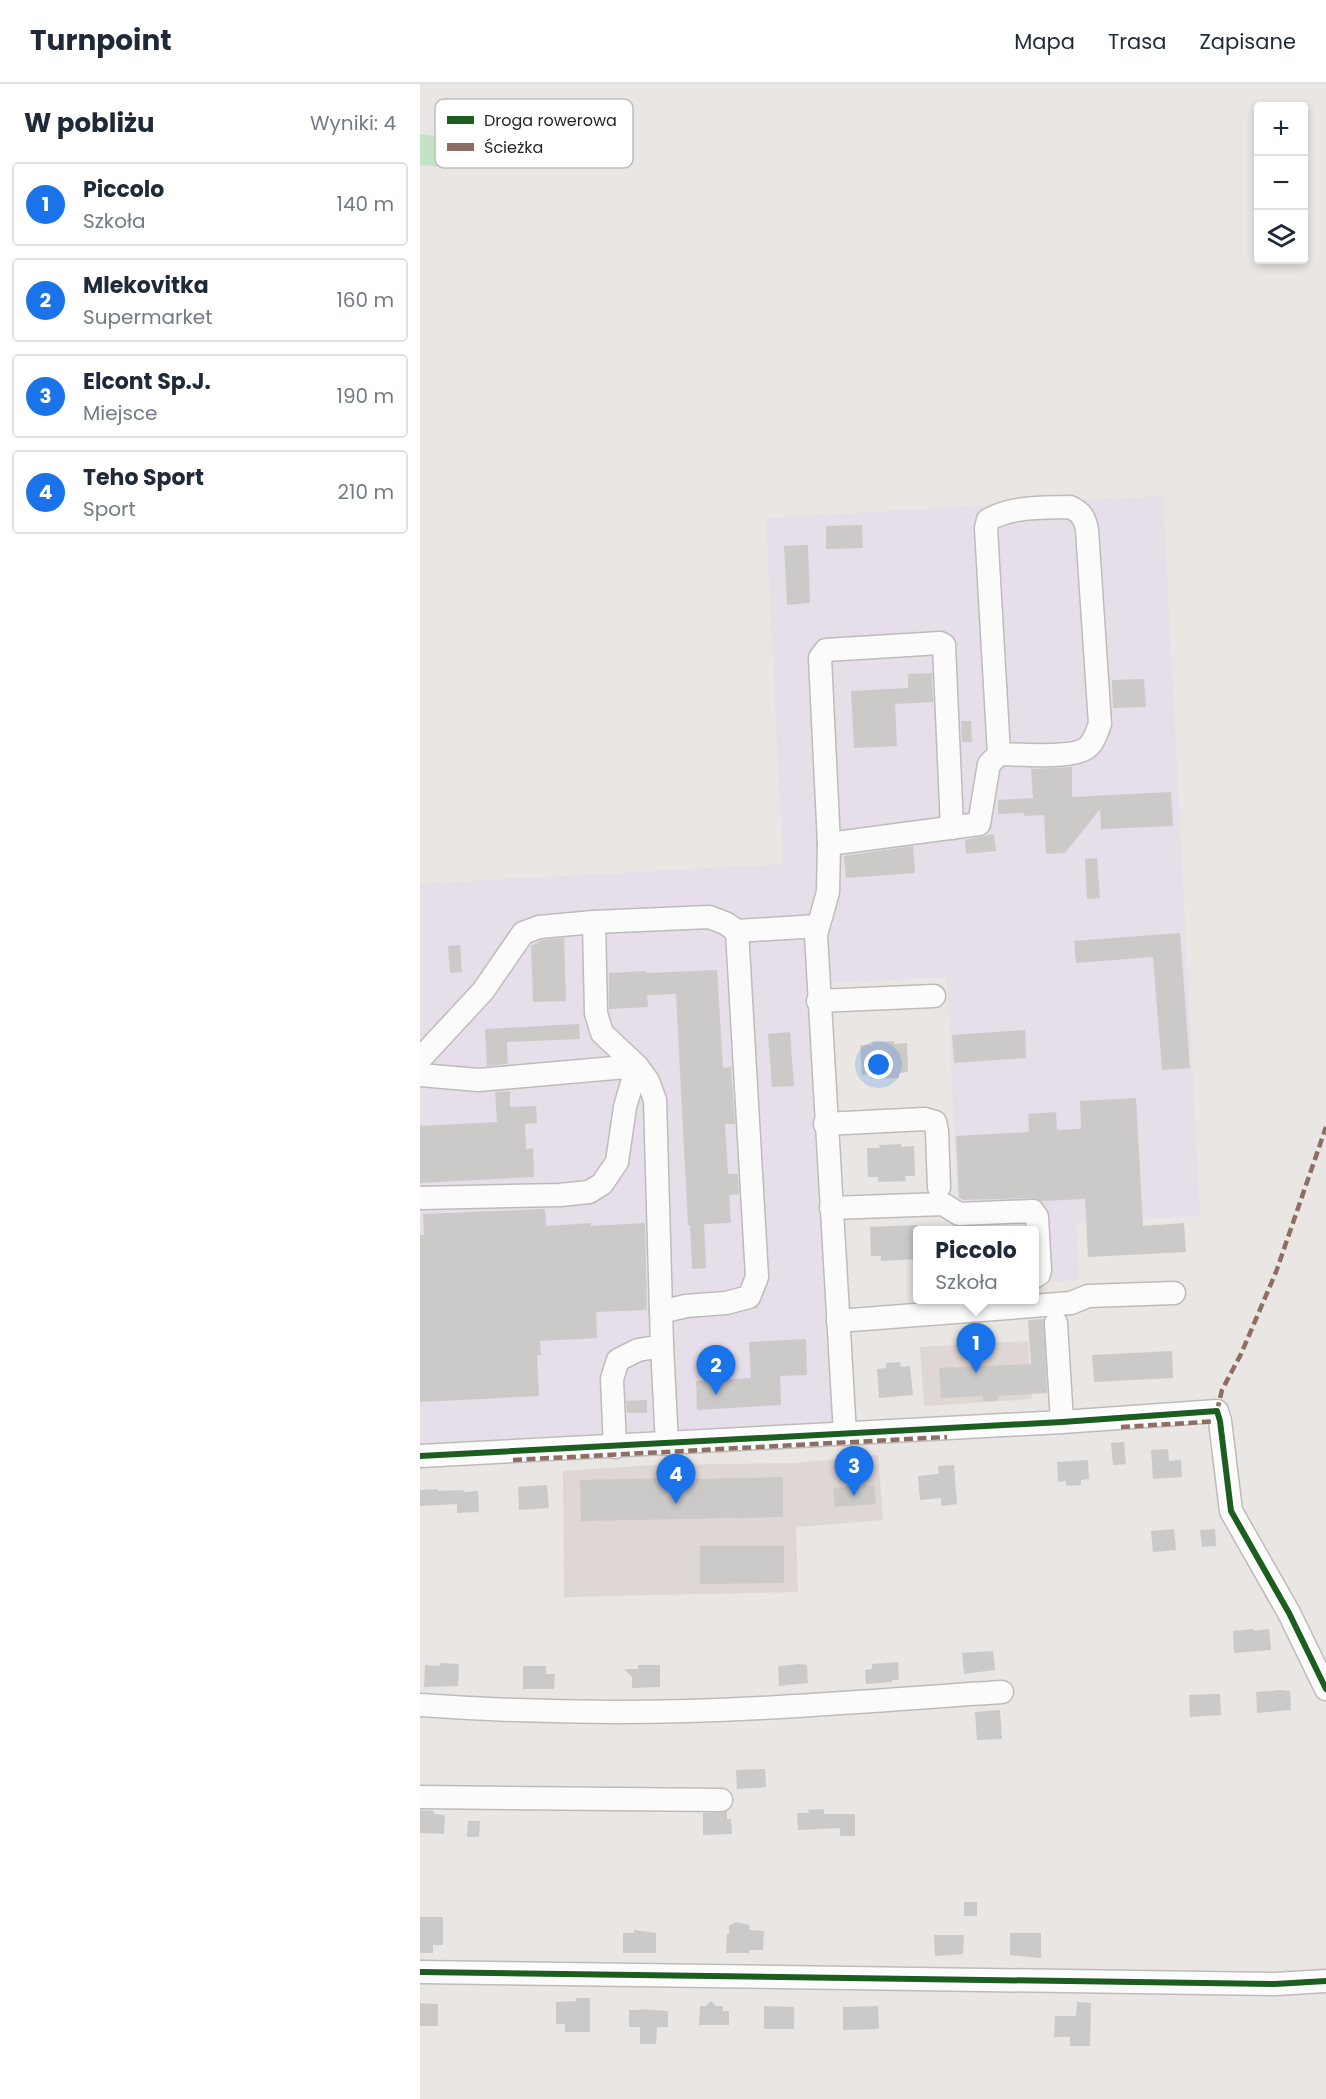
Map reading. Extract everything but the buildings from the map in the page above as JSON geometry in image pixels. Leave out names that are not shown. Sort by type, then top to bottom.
[{"type":"street","points":[[829,844],[979,824],[989,764],[999,754],[1067,754],[1080,752],[1089,746],[1100,724],[1087,530],[1085,519],[1070,507],[1002,512],[988,520],[986,528],[999,754]]},
{"type":"street","points":[[844,1434],[816,935],[828,892],[829,844],[820,658],[826,650],[940,643],[944,645],[952,828]]},
{"type":"street","points":[[420,1059],[483,991],[523,933],[539,927],[709,917],[725,922],[736,931],[818,926]]},
{"type":"street","points":[[594,922],[596,1013],[602,1033],[637,1066],[648,1081],[655,1100],[667,1444]]},
{"type":"street","points":[[661,1312],[686,1306],[726,1303],[749,1297],[757,1277],[736,931]]},
{"type":"street","points":[[818,1001],[934,996]]},
{"type":"street","points":[[420,1075],[478,1080],[637,1066]]},
{"type":"street","points":[[420,1198],[560,1195],[589,1192],[602,1184],[616,1162],[625,1107],[637,1066]]},
{"type":"street","points":[[825,1124],[925,1119],[935,1122],[939,1187]]},
{"type":"street","points":[[831,1209],[943,1204],[960,1222],[1032,1211],[1035,1213],[1036,1226]]},
{"type":"street","points":[[838,1321],[1071,1303],[1088,1296],[1174,1293]]},
{"type":"street","points":[[1056,1323],[1062,1422]]},
{"type":"street","points":[[615,1447],[612,1379],[618,1360],[638,1350],[662,1346]]},
{"type":"street","points":[[420,1455],[615,1447],[1217,1412],[1231,1511],[1289,1613],[1326,1689]]},
{"type":"street","points":[[420,1705],[478,1709],[619,1712],[748,1709],[1002,1692]]},
{"type":"street","points":[[420,1797],[720,1800]]},
{"type":"street","points":[[420,1972],[1275,1984],[1326,1981]]},
{"type":"shaded area","points":[[1163,496],[1200,1216],[1076,1223],[1079,1280],[1039,1282],[1039,1226],[959,1226],[947,977],[807,984],[832,1426],[420,1448],[420,884],[783,864],[766,518]]},
{"type":"shaded area","points":[[1028,1341],[1032,1399],[924,1406],[920,1347]]},
{"type":"shaded area","points":[[878,1455],[883,1520],[796,1527],[798,1592],[564,1597],[563,1471],[653,1465],[796,1463]]},
{"type":"green space","points":[[420,134],[435,136],[435,166],[420,165]]},
{"type":"marked path","points":[[1217,1411],[1222,1390],[1241,1354],[1276,1272],[1326,1127]]},
{"type":"marked path","points":[[1121,1427],[1220,1421]]},
{"type":"marked path","points":[[513,1460],[947,1437]]},
{"type":"cycle path","points":[[420,1456],[1062,1422],[1217,1411],[1231,1511],[1289,1613],[1326,1689]]},
{"type":"cycle path","points":[[420,1972],[1275,1984],[1326,1981]]},
{"type":"place","name":"Piccolo","points":[[976,1373]]},
{"type":"place","name":"Mlekovitka","points":[[716,1395]]},
{"type":"place","name":"Elcont Sp.J.","points":[[854,1496]]},
{"type":"place","name":"Teho Sport","points":[[676,1504]]}]
